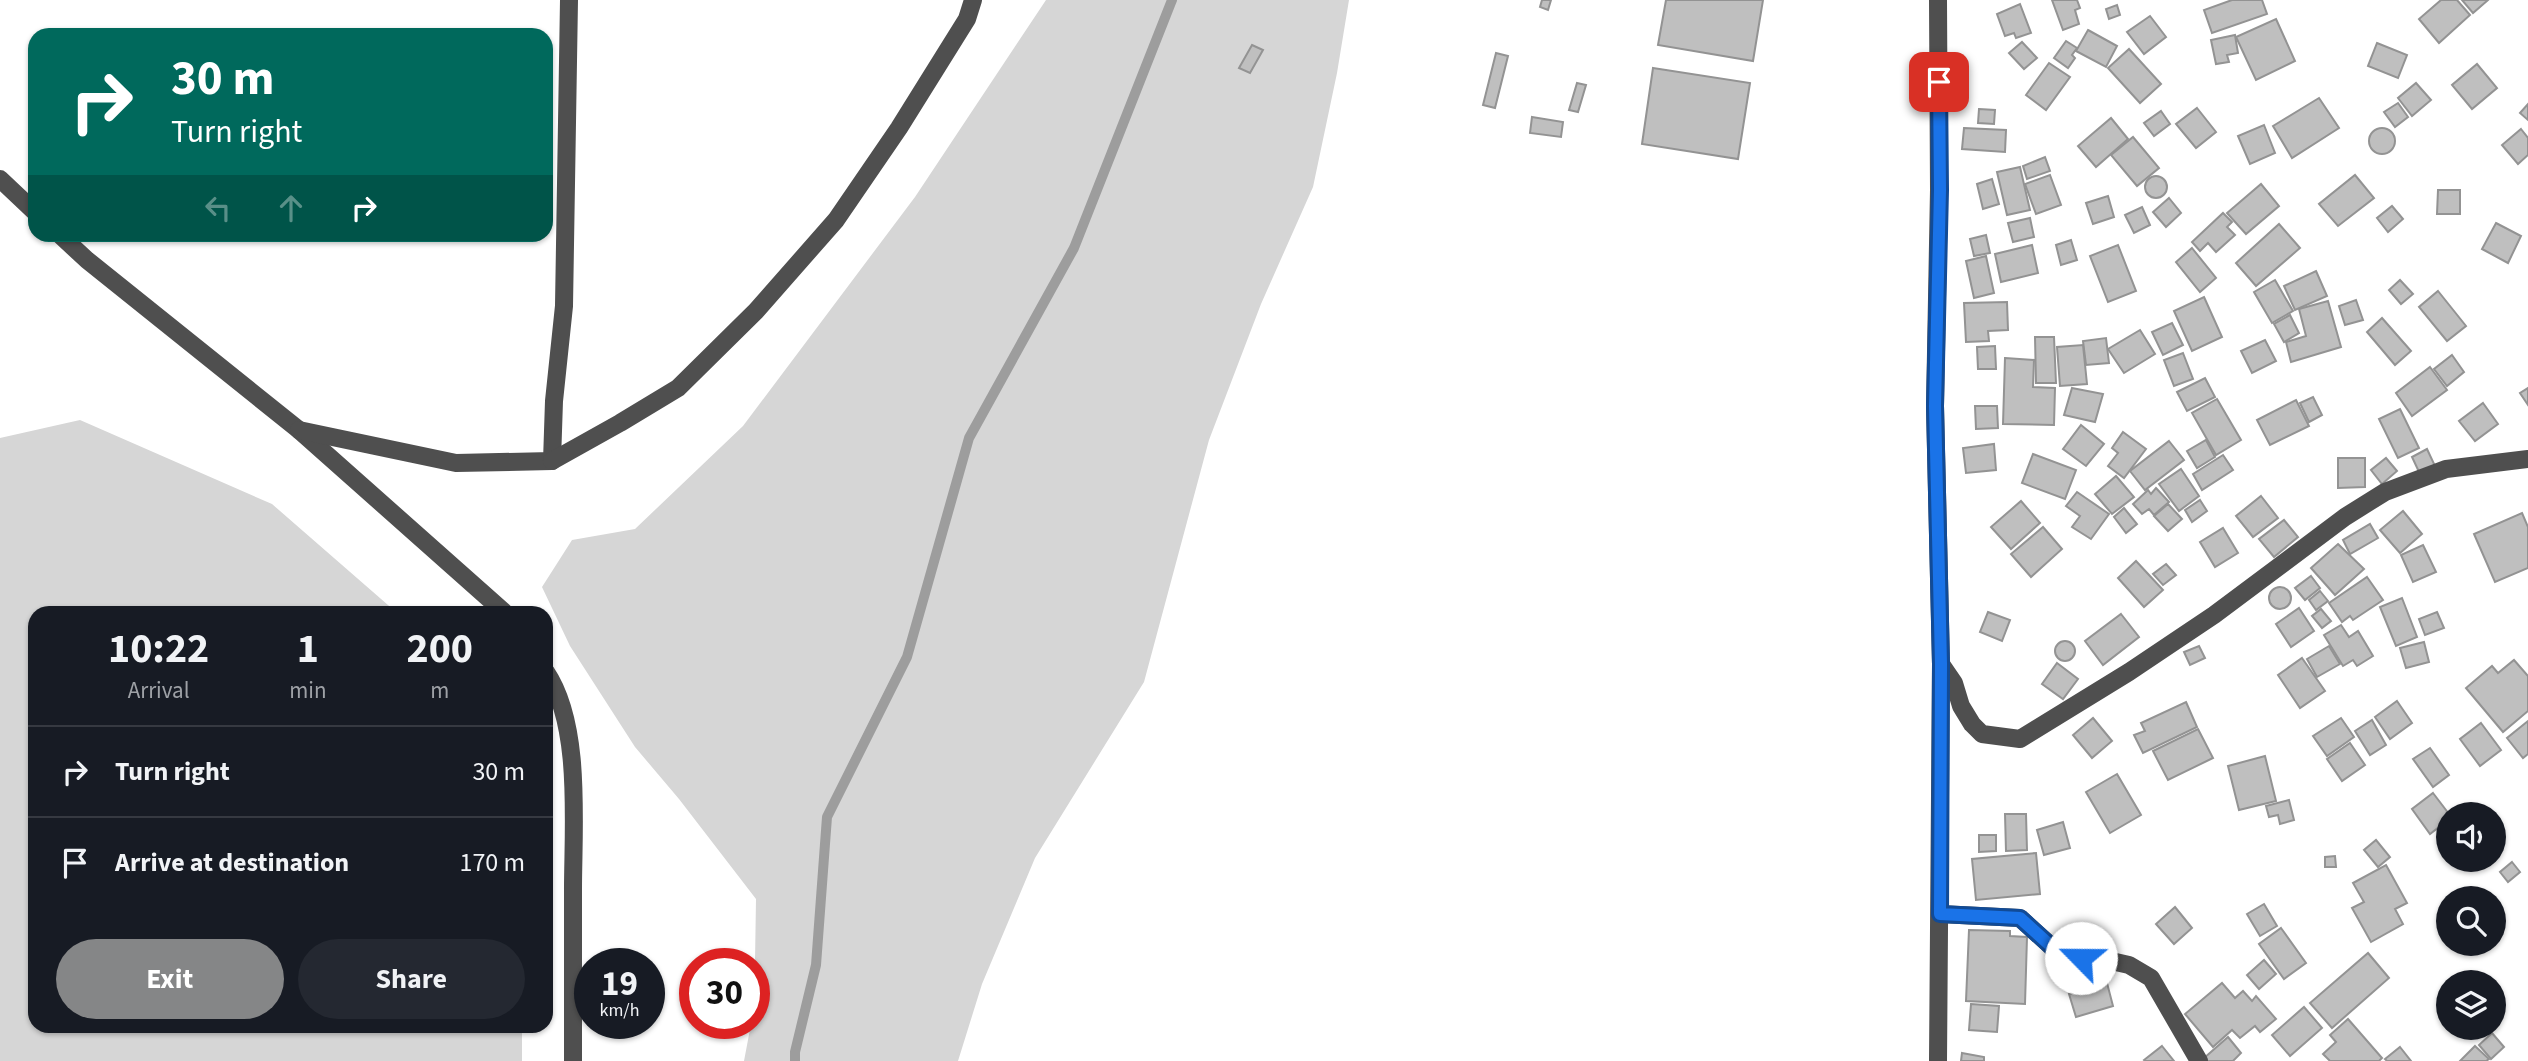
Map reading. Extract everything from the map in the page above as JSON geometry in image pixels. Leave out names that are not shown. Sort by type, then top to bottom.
[{"type":"street","points":[[552,461],[554,401],[564,306],[569,0]]},
{"type":"street","points":[[299,430],[456,463],[552,461],[678,388],[756,311],[836,220],[899,128],[960,30],[973,0]]},
{"type":"street","points":[[1938,0],[1940,190],[1935,406],[1941,664],[1938,1061]]},
{"type":"street","points":[[0,179],[28,205]]},
{"type":"street","points":[[68,242],[299,430],[497,606]]},
{"type":"street","points":[[1941,664],[1954,683],[1961,706],[1982,734],[2020,739],[2095,694],[2214,615],[2345,517],[2385,492],[2446,469],[2528,459]]},
{"type":"street","points":[[553,687],[569,733],[573,795],[573,1061]]},
{"type":"street","points":[[1940,914],[2020,918],[2064,958],[2098,958],[2129,965],[2151,978],[2199,1061]]},
{"type":"shaded area","points":[[1046,0],[1349,0],[1313,187],[1261,304],[1209,440],[1144,682],[1035,858],[982,984],[958,1061],[744,1061],[748,1039],[770,1039],[770,948],[755,948],[756,899],[635,747],[570,646],[542,587],[572,540],[635,529],[743,426],[915,197]]},
{"type":"shaded area","points":[[80,420],[272,504],[389,606],[28,606],[28,1033],[522,1033],[522,1061],[0,1061],[0,438]]},
{"type":"building","points":[[1542,0],[1551,0],[1548,10],[1540,7]]},
{"type":"building","points":[[1666,0],[1763,0],[1753,61],[1658,45]]},
{"type":"building","points":[[2052,0],[2077,0],[2080,8],[2075,10],[2079,24],[2063,30]]},
{"type":"building","points":[[2232,0],[2262,0],[2267,14],[2212,33],[2204,10]]},
{"type":"building","points":[[2441,0],[2457,0],[2470,15],[2439,43],[2419,19]]},
{"type":"building","points":[[2462,0],[2488,0],[2473,13]]},
{"type":"building","points":[[2020,4],[2031,33],[2016,38],[2014,33],[2005,36],[1997,14]]},
{"type":"building","points":[[2117,5],[2120,15],[2109,19],[2106,9]]},
{"type":"building","points":[[2150,16],[2166,37],[2144,54],[2127,32]]},
{"type":"building","points":[[2276,19],[2295,61],[2256,80],[2236,37]]},
{"type":"building","points":[[2088,30],[2117,46],[2106,67],[2076,51]]},
{"type":"building","points":[[2235,35],[2238,53],[2227,55],[2229,62],[2216,64],[2211,40]]},
{"type":"building","points":[[2066,41],[2077,48],[2072,55],[2075,58],[2068,68],[2054,58]]},
{"type":"building","points":[[2022,42],[2037,58],[2024,69],[2009,53]]},
{"type":"building","points":[[2377,43],[2407,55],[2398,78],[2368,66]]},
{"type":"building","points":[[1252,45],[1263,50],[1250,73],[1239,68]]},
{"type":"building","points":[[2129,49],[2161,84],[2140,103],[2108,68]]},
{"type":"building","points":[[1496,53],[1508,56],[1495,108],[1483,105]]},
{"type":"building","points":[[2049,63],[2070,77],[2046,110],[2026,95]]},
{"type":"building","points":[[2477,64],[2497,88],[2472,109],[2452,85]]},
{"type":"building","points":[[1653,68],[1750,83],[1738,159],[1642,144]]},
{"type":"building","points":[[1577,83],[1586,85],[1578,112],[1569,110]]},
{"type":"building","points":[[2416,83],[2431,100],[2412,116],[2398,98]]},
{"type":"building","points":[[2319,98],[2339,128],[2292,158],[2273,126]]},
{"type":"building","points":[[2398,103],[2408,117],[2395,127],[2384,112]]},
{"type":"building","points":[[2528,104],[2528,120],[2520,113]]},
{"type":"building","points":[[2197,108],[2216,132],[2196,148],[2176,124]]},
{"type":"building","points":[[1979,109],[1995,110],[1994,124],[1978,123]]},
{"type":"building","points":[[2161,111],[2170,124],[2154,136],[2144,123]]},
{"type":"building","points":[[1532,117],[1563,122],[1561,137],[1530,133]]},
{"type":"building","points":[[2111,118],[2128,139],[2096,167],[2078,146]]},
{"type":"building","points":[[2264,125],[2275,153],[2250,164],[2238,136]]},
{"type":"building","points":[[1964,128],[2006,130],[2005,152],[1962,149]]},
{"type":"building","points":[[2382,128],[2391,132],[2395,141],[2391,150],[2382,154],[2373,150],[2369,141],[2373,132]]},
{"type":"building","points":[[2521,129],[2528,138],[2528,155],[2518,164],[2502,145]]},
{"type":"building","points":[[2133,137],[2159,168],[2137,186],[2111,155]]},
{"type":"building","points":[[2045,157],[2050,171],[2027,179],[2023,166]]},
{"type":"building","points":[[2020,167],[2030,210],[2007,215],[1997,172]]},
{"type":"building","points":[[2050,175],[2061,205],[2036,214],[2025,184]]},
{"type":"building","points":[[2355,175],[2374,198],[2338,226],[2319,204]]},
{"type":"building","points":[[2156,176],[2166,183],[2167,187],[2160,197],[2156,198],[2146,191],[2145,187],[2152,177]]},
{"type":"building","points":[[1992,179],[1999,204],[1983,209],[1977,184]]},
{"type":"building","points":[[2261,184],[2279,206],[2246,234],[2227,213]]},
{"type":"building","points":[[2438,190],[2460,190],[2460,214],[2437,214]]},
{"type":"building","points":[[2108,196],[2114,217],[2093,224],[2086,203]]},
{"type":"building","points":[[2169,198],[2181,213],[2166,227],[2153,212]]},
{"type":"building","points":[[2392,206],[2403,219],[2388,232],[2377,218]]},
{"type":"building","points":[[2142,207],[2150,225],[2134,233],[2125,215]]},
{"type":"building","points":[[2223,213],[2232,222],[2227,227],[2235,235],[2216,252],[2208,243],[2200,251],[2192,242]]},
{"type":"building","points":[[2030,218],[2034,237],[2013,242],[2008,223]]},
{"type":"building","points":[[2496,223],[2521,236],[2508,263],[2482,249]]},
{"type":"building","points":[[2279,224],[2300,248],[2256,286],[2236,263]]},
{"type":"building","points":[[1986,235],[1990,253],[1974,256],[1970,239]]},
{"type":"building","points":[[2071,240],[2077,260],[2061,265],[2056,245]]},
{"type":"building","points":[[2032,245],[2038,273],[2001,282],[1995,254]]},
{"type":"building","points":[[2118,245],[2136,291],[2108,302],[2090,256]]},
{"type":"building","points":[[2192,248],[2216,278],[2200,292],[2176,262]]},
{"type":"building","points":[[1986,256],[1994,293],[1974,298],[1966,261]]},
{"type":"building","points":[[2316,271],[2327,296],[2295,310],[2284,286]]},
{"type":"building","points":[[2275,280],[2293,311],[2272,323],[2254,292]]},
{"type":"building","points":[[2400,280],[2413,294],[2401,304],[2389,290]]},
{"type":"building","points":[[2438,291],[2466,326],[2447,341],[2419,307]]},
{"type":"building","points":[[2204,297],[2222,337],[2192,351],[2174,311]]},
{"type":"building","points":[[2356,300],[2363,320],[2345,325],[2339,306]]},
{"type":"building","points":[[2328,301],[2341,347],[2291,362],[2286,342],[2306,336],[2299,309]]},
{"type":"building","points":[[2007,302],[2008,330],[1988,331],[1989,341],[1966,342],[1964,303]]},
{"type":"building","points":[[2290,315],[2299,333],[2284,342],[2274,324]]},
{"type":"building","points":[[2382,318],[2411,351],[2395,365],[2367,332]]},
{"type":"building","points":[[2172,323],[2183,345],[2163,355],[2152,332]]},
{"type":"building","points":[[2140,330],[2155,354],[2124,373],[2108,349]]},
{"type":"building","points":[[2035,337],[2054,337],[2056,383],[2036,383]]},
{"type":"building","points":[[2106,338],[2109,363],[2086,365],[2083,341]]},
{"type":"building","points":[[2265,340],[2276,361],[2252,373],[2241,351]]},
{"type":"building","points":[[2083,345],[2087,384],[2060,386],[2057,347]]},
{"type":"building","points":[[1995,346],[1996,369],[1978,369],[1977,347]]},
{"type":"building","points":[[2183,353],[2193,379],[2174,386],[2164,360]]},
{"type":"building","points":[[2452,355],[2464,372],[2447,386],[2434,369]]},
{"type":"building","points":[[2005,358],[2034,360],[2033,387],[2055,388],[2054,425],[2003,424]]},
{"type":"building","points":[[2430,367],[2447,390],[2412,416],[2396,393]]},
{"type":"building","points":[[2205,378],[2215,397],[2187,411],[2177,392]]},
{"type":"building","points":[[2072,388],[2103,394],[2095,422],[2064,415]]},
{"type":"building","points":[[2528,388],[2528,405],[2520,393]]},
{"type":"building","points":[[2313,397],[2322,415],[2309,422],[2300,403]]},
{"type":"building","points":[[2217,399],[2241,440],[2216,455],[2192,413]]},
{"type":"building","points":[[2296,400],[2309,426],[2270,445],[2257,420]]},
{"type":"building","points":[[2483,403],[2498,424],[2475,441],[2459,421]]},
{"type":"building","points":[[1975,406],[1997,406],[1998,428],[1976,429]]},
{"type":"building","points":[[2400,409],[2419,448],[2398,458],[2379,419]]},
{"type":"building","points":[[2081,425],[2104,444],[2086,466],[2063,449]]},
{"type":"building","points":[[2123,432],[2146,449],[2124,478],[2108,466],[2118,453],[2112,448]]},
{"type":"building","points":[[2206,440],[2215,457],[2197,468],[2187,451]]},
{"type":"building","points":[[2169,441],[2184,460],[2145,490],[2130,471]]},
{"type":"building","points":[[1994,444],[1996,470],[1966,473],[1963,448]]},
{"type":"building","points":[[2427,449],[2435,466],[2420,474],[2412,457]]},
{"type":"building","points":[[2033,454],[2076,470],[2065,499],[2022,483]]},
{"type":"building","points":[[2223,455],[2233,470],[2202,490],[2193,474]]},
{"type":"building","points":[[2338,458],[2365,458],[2365,487],[2338,488]]},
{"type":"building","points":[[2386,458],[2397,471],[2382,484],[2371,470]]},
{"type":"building","points":[[2181,469],[2199,496],[2179,511],[2159,484]]},
{"type":"building","points":[[2116,476],[2134,497],[2112,514],[2095,494]]},
{"type":"building","points":[[2156,488],[2169,502],[2154,515],[2149,509],[2142,514],[2133,504],[2148,490],[2151,494]]},
{"type":"building","points":[[2077,492],[2109,514],[2091,539],[2072,527],[2080,516],[2066,506]]},
{"type":"building","points":[[2261,496],[2278,518],[2253,537],[2236,516]]},
{"type":"building","points":[[2200,500],[2207,511],[2192,522],[2185,510]]},
{"type":"building","points":[[2021,501],[2040,523],[2011,549],[1991,527]]},
{"type":"building","points":[[2168,504],[2182,519],[2168,531],[2154,516]]},
{"type":"building","points":[[2124,508],[2137,524],[2126,533],[2114,517]]},
{"type":"building","points":[[2403,511],[2422,534],[2400,553],[2380,530]]},
{"type":"building","points":[[2522,513],[2528,527],[2528,568],[2495,582],[2474,534]]},
{"type":"building","points":[[2284,520],[2298,537],[2274,557],[2259,539]]},
{"type":"building","points":[[2370,524],[2378,538],[2350,554],[2343,540]]},
{"type":"building","points":[[2043,527],[2062,549],[2031,577],[2011,554]]},
{"type":"building","points":[[2223,528],[2238,553],[2215,567],[2200,542]]},
{"type":"building","points":[[2338,544],[2364,569],[2335,595],[2311,568]]},
{"type":"building","points":[[2423,545],[2436,572],[2413,582],[2401,555]]},
{"type":"building","points":[[2136,561],[2163,590],[2144,607],[2118,578]]},
{"type":"building","points":[[2166,564],[2176,575],[2163,585],[2153,574]]},
{"type":"building","points":[[2311,576],[2320,588],[2305,600],[2295,588]]},
{"type":"building","points":[[2367,577],[2383,600],[2353,620],[2350,616],[2342,622],[2329,603]]},
{"type":"building","points":[[2280,587],[2288,590],[2291,598],[2288,606],[2280,609],[2272,606],[2269,598],[2272,590]]},
{"type":"building","points":[[2320,591],[2328,601],[2316,610],[2309,600]]},
{"type":"building","points":[[2402,598],[2417,637],[2396,646],[2380,607]]},
{"type":"building","points":[[2299,608],[2314,631],[2291,647],[2276,624]]},
{"type":"building","points":[[2321,609],[2331,621],[2322,628],[2312,616]]},
{"type":"building","points":[[1988,612],[2010,620],[2002,641],[1980,632]]},
{"type":"building","points":[[2437,612],[2444,628],[2425,635],[2419,619]]},
{"type":"building","points":[[2121,614],[2139,637],[2103,665],[2085,641]]},
{"type":"building","points":[[2341,625],[2349,637],[2358,631],[2373,656],[2357,666],[2353,660],[2343,666],[2324,635]]},
{"type":"building","points":[[2065,641],[2072,644],[2075,651],[2072,658],[2065,661],[2058,658],[2055,651],[2058,644]]},
{"type":"building","points":[[2424,642],[2429,662],[2406,668],[2400,648]]},
{"type":"building","points":[[2199,646],[2205,658],[2190,665],[2184,652]]},
{"type":"building","points":[[2329,646],[2340,664],[2317,677],[2307,659]]},
{"type":"building","points":[[2302,658],[2325,691],[2300,708],[2278,675]]},
{"type":"building","points":[[2514,660],[2528,676],[2528,711],[2503,732],[2466,688],[2492,666],[2498,673]]},
{"type":"building","points":[[2057,663],[2078,679],[2063,699],[2042,684]]},
{"type":"building","points":[[2397,701],[2412,723],[2390,739],[2375,717]]},
{"type":"building","points":[[2186,702],[2197,727],[2143,753],[2134,735],[2145,731],[2141,723]]},
{"type":"building","points":[[2093,718],[2112,741],[2092,758],[2073,735]]},
{"type":"building","points":[[2341,718],[2354,737],[2327,756],[2313,736]]},
{"type":"building","points":[[2372,720],[2386,745],[2370,755],[2355,731]]},
{"type":"building","points":[[2528,721],[2528,754],[2523,758],[2507,738]]},
{"type":"building","points":[[2481,723],[2501,750],[2480,766],[2460,739]]},
{"type":"building","points":[[2198,729],[2213,758],[2168,780],[2153,751]]},
{"type":"building","points":[[2350,743],[2365,765],[2342,781],[2327,759]]},
{"type":"building","points":[[2430,748],[2449,775],[2433,787],[2413,759]]},
{"type":"building","points":[[2265,756],[2276,801],[2239,810],[2228,766]]},
{"type":"building","points":[[2117,774],[2141,815],[2110,833],[2086,792]]},
{"type":"building","points":[[2433,793],[2440,802],[2436,802],[2436,829],[2430,834],[2412,809]]},
{"type":"building","points":[[2289,800],[2294,820],[2280,824],[2278,815],[2269,817],[2266,806]]},
{"type":"building","points":[[2005,814],[2026,814],[2027,850],[2006,851]]},
{"type":"building","points":[[2063,822],[2070,848],[2044,855],[2037,830]]},
{"type":"building","points":[[1979,835],[1996,835],[1996,851],[1979,852]]},
{"type":"building","points":[[2376,840],[2390,857],[2378,867],[2364,850]]},
{"type":"building","points":[[2036,853],[2040,894],[1976,900],[1972,859]]},
{"type":"building","points":[[2335,856],[2336,867],[2325,867],[2325,857]]},
{"type":"building","points":[[2512,862],[2520,872],[2508,882],[2500,872],[2506,872],[2506,867]]},
{"type":"building","points":[[2386,865],[2407,903],[2395,909],[2403,924],[2371,942],[2352,908],[2364,902],[2353,883]]},
{"type":"building","points":[[2264,904],[2277,926],[2260,936],[2247,914]]},
{"type":"building","points":[[2175,907],[2192,928],[2174,944],[2156,924]]},
{"type":"building","points":[[2281,928],[2306,963],[2284,979],[2259,944]]},
{"type":"building","points":[[1969,930],[2010,931],[2010,936],[2027,937],[2025,1004],[1966,1001]]},
{"type":"building","points":[[2368,953],[2389,978],[2332,1028],[2310,1003]]},
{"type":"building","points":[[2264,960],[2276,974],[2259,989],[2247,975]]},
{"type":"building","points":[[2107,983],[2113,1006],[2076,1017],[2069,994]]},
{"type":"building","points":[[2222,983],[2235,998],[2243,991],[2252,1001],[2256,996],[2276,1019],[2260,1032],[2255,1026],[2240,1038],[2232,1030],[2213,1047],[2185,1014]]},
{"type":"building","points":[[1971,1004],[1999,1006],[1997,1032],[1969,1030]]},
{"type":"building","points":[[2304,1007],[2322,1028],[2290,1056],[2272,1035]]},
{"type":"building","points":[[2348,1019],[2382,1058],[2379,1061],[2330,1061],[2323,1054],[2336,1042],[2330,1035]]},
{"type":"building","points":[[2228,1037],[2241,1053],[2233,1061],[2204,1061],[2203,1059]]},
{"type":"building","points":[[2484,1040],[2498,1040],[2504,1047],[2491,1059],[2479,1045]]},
{"type":"building","points":[[2162,1046],[2174,1061],[2144,1060]]},
{"type":"building","points":[[2475,1046],[2489,1059],[2460,1061]]},
{"type":"building","points":[[2400,1047],[2411,1061],[2385,1059]]},
{"type":"building","points":[[1962,1053],[1984,1057],[1984,1061],[1961,1061]]},
{"type":"waterway","points":[[795,1061],[816,965],[827,817],[907,657],[969,438],[1074,248],[1172,0]]},
{"type":"route","points":[[1939,82],[1940,190],[1935,406],[1941,664],[1940,914],[2020,918],[2064,958],[2081,958]]}]
